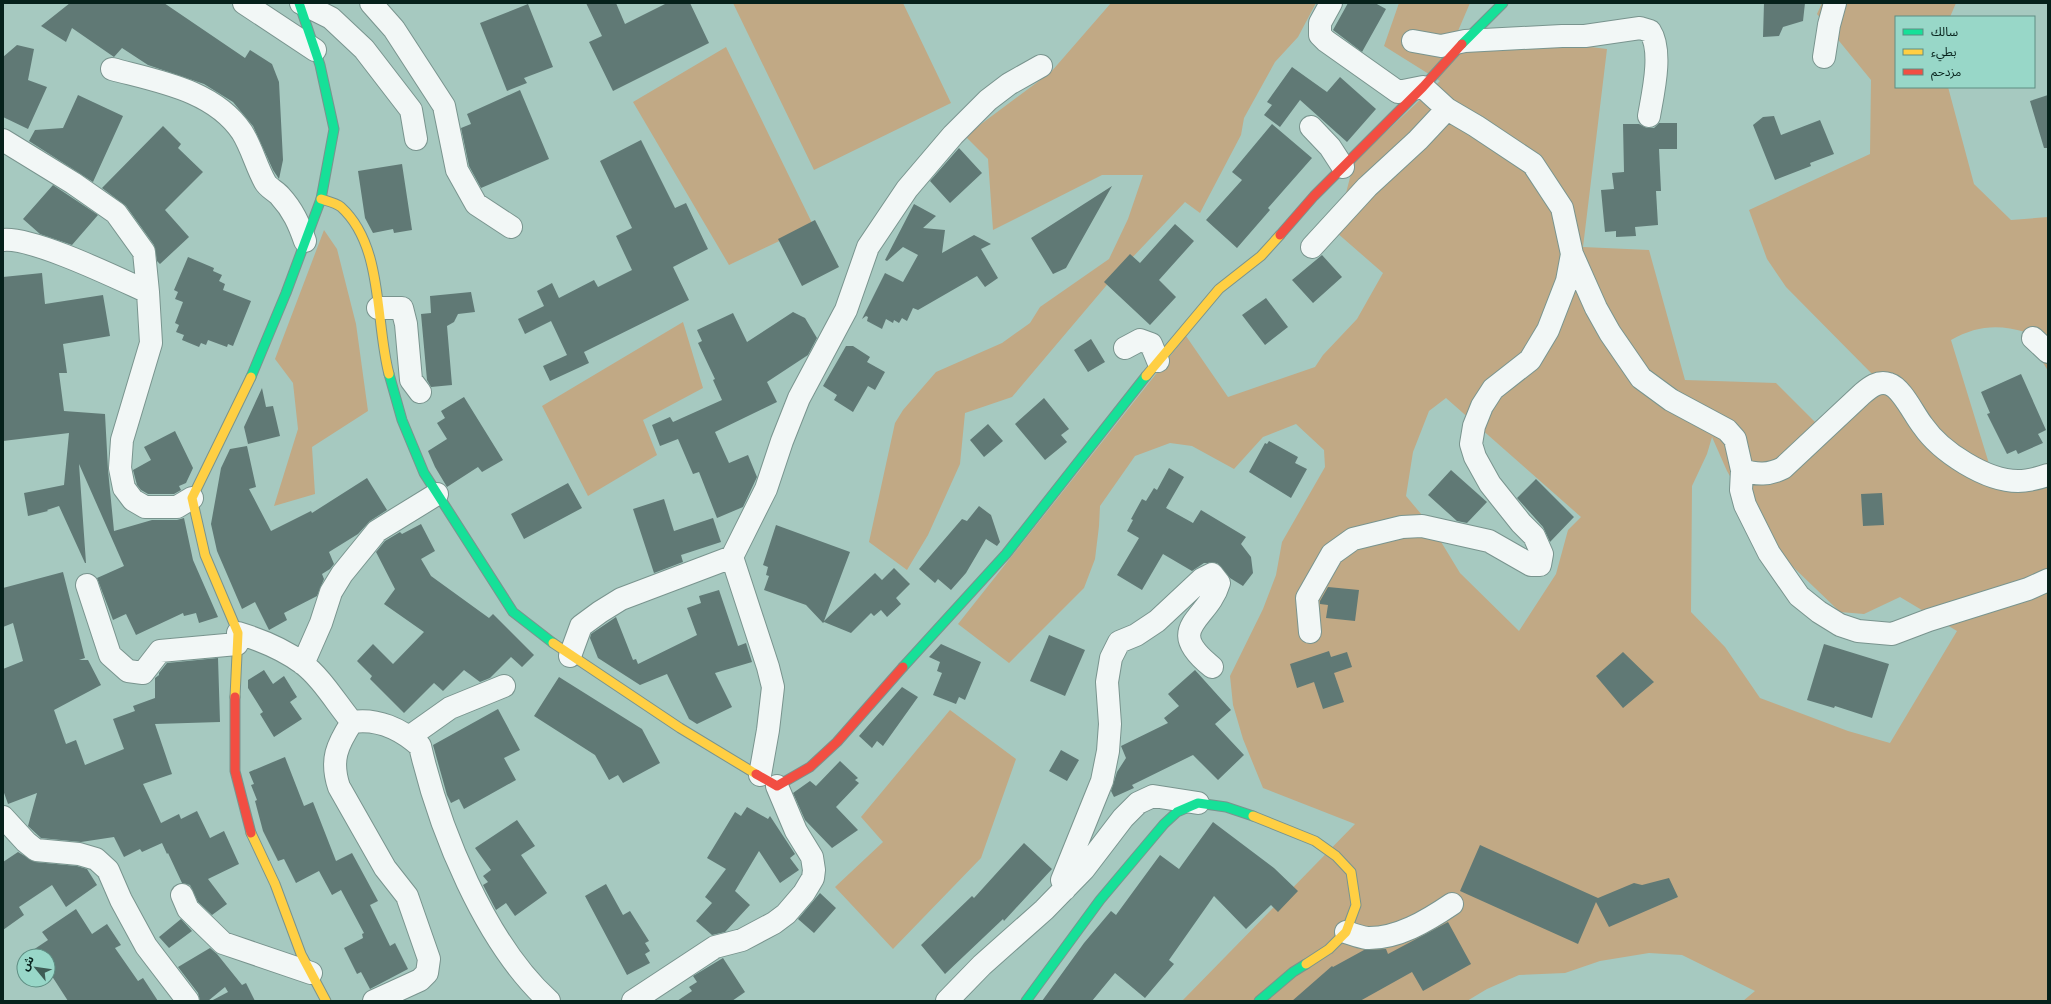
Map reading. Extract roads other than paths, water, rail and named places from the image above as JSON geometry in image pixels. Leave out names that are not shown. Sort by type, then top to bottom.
[{"type":"street","points":[[244,3],[315,50]]},
{"type":"street","points":[[3,140],[116,213],[144,252],[151,343],[122,440],[120,468],[124,488],[133,500],[145,507],[177,507],[192,498],[250,380],[321,199],[334,129],[315,50],[300,3]]},
{"type":"street","points":[[300,3],[331,18],[364,49],[411,110],[416,139]]},
{"type":"street","points":[[371,3],[394,29],[444,106],[458,170],[476,204],[511,227]]},
{"type":"street","points":[[1331,3],[1320,23],[1320,35],[1326,41],[1398,92],[1423,87]]},
{"type":"street","points":[[768,781],[810,767],[837,742],[1006,554],[1158,361],[1219,289],[1261,256],[1343,167],[1423,87],[1503,3]]},
{"type":"street","points":[[1824,57],[1829,25],[1835,3]]},
{"type":"street","points":[[1413,41],[1441,46],[1465,42],[1585,36],[1640,28],[1650,31],[1656,40],[1655,84],[1649,116]]},
{"type":"street","points":[[570,656],[581,626],[621,599],[732,557],[766,489],[782,440],[799,398],[846,310],[868,247],[907,189],[953,135],[988,100],[1009,84],[1041,66]]},
{"type":"street","points":[[112,69],[180,87],[214,104],[232,119],[243,133],[266,183],[280,195],[294,213],[305,241]]},
{"type":"street","points":[[1423,87],[1447,109],[1476,126],[1533,164],[1562,208],[1572,254],[1596,308],[1610,334],[1640,378],[1671,400],[1727,430],[1735,439],[1742,470],[1741,490],[1745,505],[1769,554],[1799,596],[1819,612],[1840,625],[1858,631],[1892,634],[1929,620],[2028,589],[2048,580]]},
{"type":"street","points":[[1312,247],[1367,187],[1418,140],[1447,109]]},
{"type":"street","points":[[1311,127],[1330,147],[1343,167]]},
{"type":"street","points":[[321,199],[340,206],[359,230],[372,264],[385,359],[402,420],[424,473],[513,612],[570,656],[627,691],[680,728],[768,781],[812,857],[814,870],[813,878],[804,893],[786,914],[774,923],[742,940],[715,947],[633,1001]]},
{"type":"street","points":[[3,240],[13,239],[39,247],[148,292]]},
{"type":"street","points":[[1310,632],[1307,598],[1315,580],[1332,554],[1353,539],[1402,527],[1422,526],[1490,541],[1531,565],[1540,565],[1542,554],[1534,536],[1521,523],[1490,484],[1475,457],[1471,444],[1474,426],[1482,406],[1493,390],[1530,360],[1548,330],[1567,281],[1572,254]]},
{"type":"street","points":[[378,308],[402,308],[406,324],[411,380],[420,392]]},
{"type":"street","points":[[1125,348],[1140,340],[1151,344],[1158,361]]},
{"type":"street","points":[[1742,470],[1754,474],[1771,474],[1783,468],[1862,394],[1872,386],[1882,382],[1890,384],[1898,390],[1931,436],[1952,454],[1975,468],[1993,477],[2007,480],[2019,481],[2048,475]]},
{"type":"street","points":[[303,664],[322,623],[331,592],[342,574],[377,531],[438,494]]},
{"type":"street","points":[[192,498],[205,555],[237,639],[235,771],[251,835],[275,884],[301,954],[326,1001]]},
{"type":"street","points":[[732,557],[768,667],[773,687],[768,730],[768,781]]},
{"type":"street","points":[[1065,889],[1062,880],[1102,781],[1108,751],[1110,724],[1107,682],[1111,658],[1120,642],[1136,635],[1157,621],[1202,579],[1212,574],[1219,583],[1215,596],[1199,614],[1189,633],[1190,644],[1198,656],[1212,667]]},
{"type":"street","points":[[87,585],[110,654],[128,671],[143,673],[160,651],[237,639],[277,648],[303,664],[324,686],[352,722]]},
{"type":"street","points":[[409,736],[450,708],[504,686]]},
{"type":"street","points":[[374,1001],[420,980],[427,972],[429,959],[407,896],[385,868],[339,787],[335,775],[334,761],[341,738],[352,722],[365,720],[391,727],[409,736],[420,746],[448,837],[463,873],[501,943],[530,984],[549,1001]]},
{"type":"street","points":[[947,1001],[982,965],[1044,910],[1065,889],[1084,869],[1124,818],[1138,803],[1153,796],[1226,807],[1256,817],[1315,841],[1336,856],[1351,872],[1356,905],[1346,932],[1329,949],[1293,972],[1259,1001]]},
{"type":"street","points":[[1026,1001],[1100,900],[1164,824],[1177,812],[1198,803]]},
{"type":"street","points":[[3,817],[26,842],[36,850],[49,853],[79,854],[96,859],[108,870],[121,900],[146,946],[188,1001]]},
{"type":"street","points":[[182,895],[188,909],[223,943],[311,973]]},
{"type":"street","points":[[1346,932],[1366,938],[1394,934],[1429,919],[1452,904]]}]
